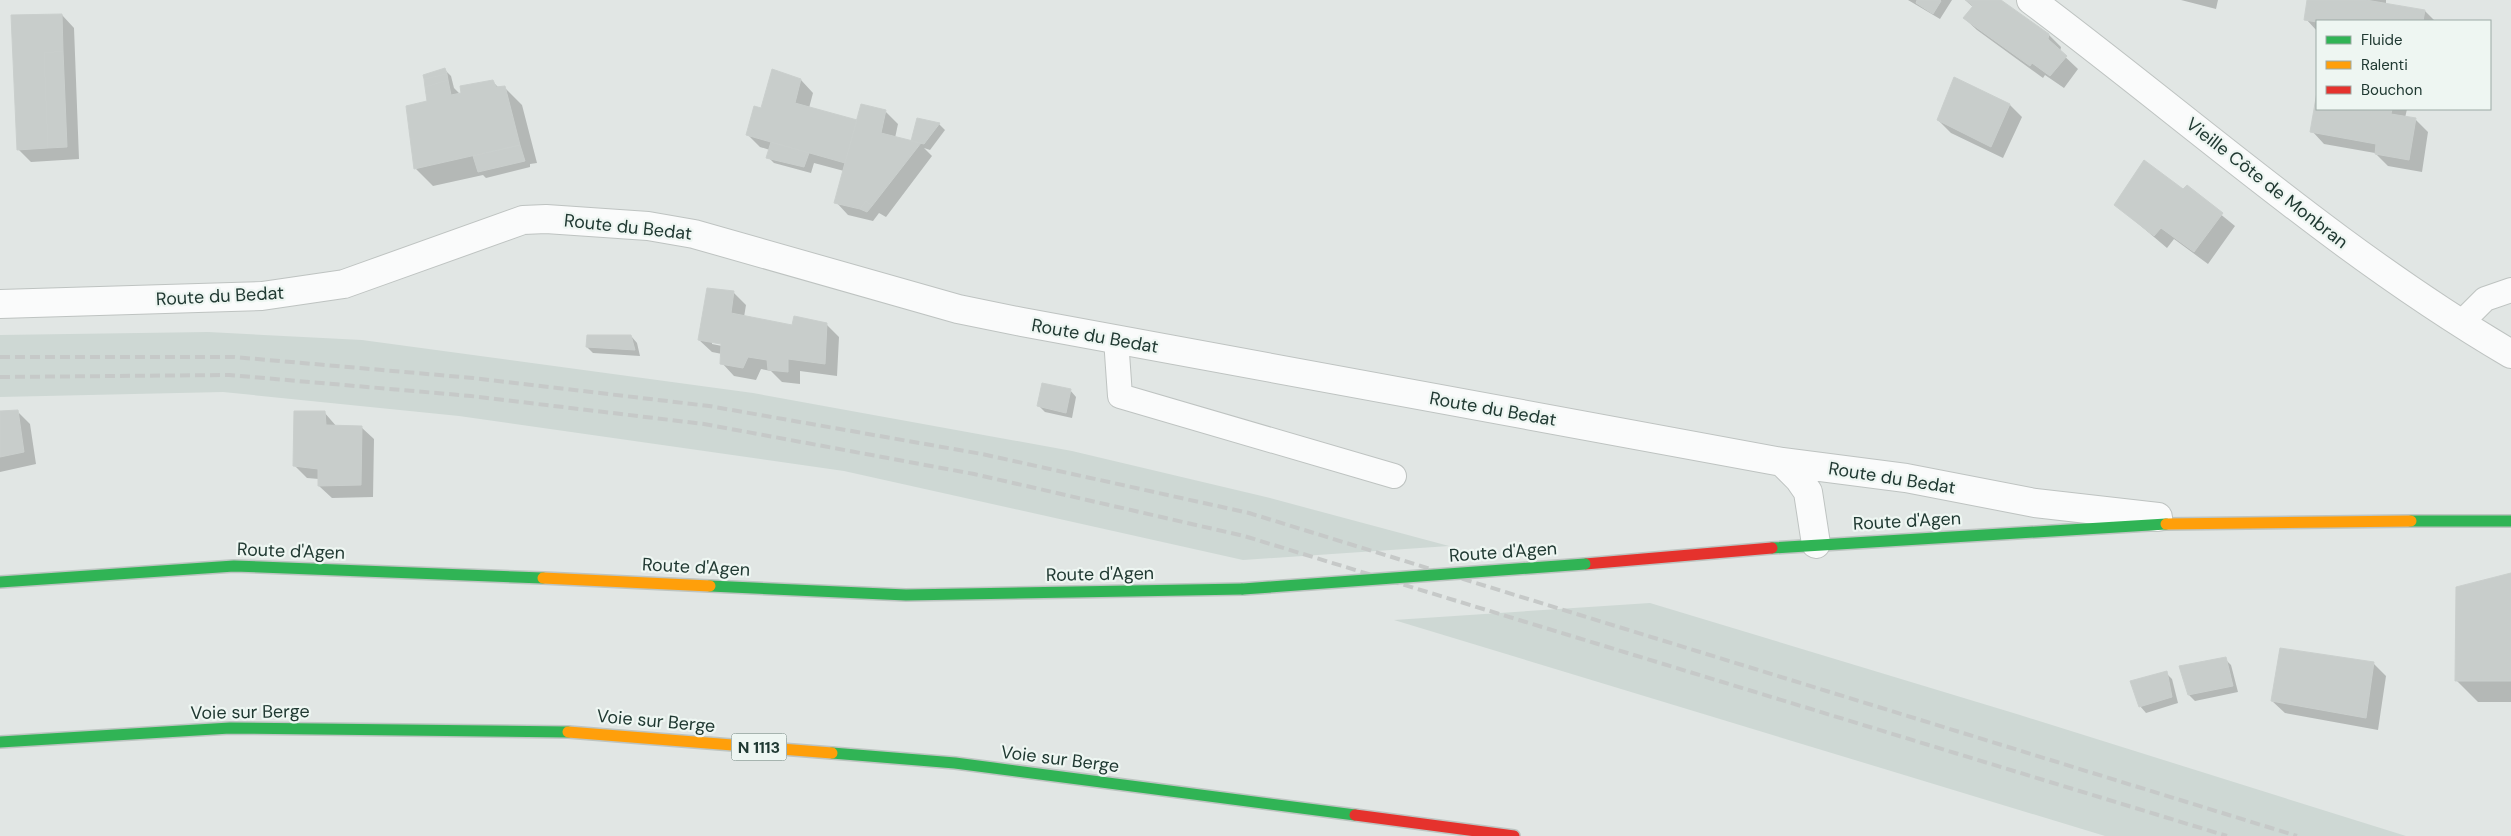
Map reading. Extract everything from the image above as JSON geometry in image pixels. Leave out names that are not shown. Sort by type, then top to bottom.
[{"type":"main road","name":"Route d'Agen","points":[[0,582],[234,566],[572,578],[906,596],[1244,589],[1585,564],[1816,544],[2199,522],[2511,521]]},
{"type":"main road","name":"Voie sur Berge","points":[[0,742],[230,728],[579,732],[955,763],[1514,836]]},
{"type":"street","name":"Vieille Côte de Monbran","points":[[2031,0],[2374,266],[2460,324],[2511,354]]},
{"type":"street","name":"Route du Bedat","points":[[0,304],[262,296],[344,284],[523,220],[546,219],[648,226],[694,234],[958,309],[1782,462],[1906,478],[2035,503],[2199,522]]},
{"type":"street","points":[[1782,462],[1800,479],[1808,492],[1816,544]]},
{"type":"lane","points":[[2460,324],[2486,298],[2511,290]]},
{"type":"lane","points":[[1116,339],[1120,396],[1394,476]]},
{"type":"shaded area","points":[[208,332],[362,340],[753,393],[1072,451],[1266,497],[1449,546],[1243,560],[844,471],[459,416],[223,392],[0,397],[0,335]]},
{"type":"shaded area","points":[[1650,603],[2020,715],[2406,836],[2105,836],[1394,620]]},
{"type":"building","points":[[1917,0],[1941,1],[1933,14],[1916,3]]},
{"type":"building","points":[[1966,0],[2001,0],[2049,34],[2048,39],[2067,56],[2050,76],[2032,63],[2030,66],[1963,18],[1973,6]]},
{"type":"building","points":[[2307,0],[2366,0],[2425,10],[2423,20],[2316,20],[2316,22],[2304,20]]},
{"type":"building","points":[[62,14],[63,51],[44,53],[48,148],[17,150],[11,15]]},
{"type":"building","points":[[63,51],[67,147],[48,148],[44,53]]},
{"type":"building","points":[[445,68],[447,74],[424,79],[423,75]]},
{"type":"building","points":[[772,69],[801,79],[795,103],[857,120],[845,163],[746,135],[754,106],[761,108]]},
{"type":"building","points":[[447,74],[448,80],[425,87],[424,79]]},
{"type":"building","points":[[1954,77],[2010,104],[1991,147],[1937,120]]},
{"type":"building","points":[[448,80],[451,95],[461,93],[460,86],[493,80],[496,87],[505,86],[520,145],[414,169],[406,106],[427,101],[425,87]]},
{"type":"building","points":[[2316,98],[2316,110],[2392,110],[2391,114],[2416,118],[2409,160],[2375,154],[2376,144],[2310,132]]},
{"type":"building","points":[[861,104],[886,110],[881,133],[921,143],[872,206],[866,201],[860,209],[834,203]]},
{"type":"building","points":[[917,118],[940,123],[924,144],[911,141]]},
{"type":"building","points":[[771,142],[809,153],[804,167],[766,158]]},
{"type":"building","points":[[520,145],[525,161],[478,172],[473,156]]},
{"type":"building","points":[[2144,160],[2183,189],[2187,185],[2223,213],[2194,252],[2161,228],[2154,236],[2114,205]]},
{"type":"building","points":[[866,201],[872,206],[867,212],[860,209]]},
{"type":"building","points":[[707,288],[734,291],[731,313],[792,325],[794,316],[827,323],[825,364],[788,359],[788,372],[768,370],[767,360],[748,357],[743,368],[720,364],[721,344],[698,340]]},
{"type":"building","points":[[587,335],[631,335],[635,350],[586,347]]},
{"type":"building","points":[[1042,383],[1071,389],[1066,413],[1037,406]]},
{"type":"building","points":[[18,410],[24,452],[0,457],[0,411]]},
{"type":"building","points":[[294,411],[325,411],[326,425],[362,426],[361,485],[318,486],[318,469],[293,466]]},
{"type":"building","points":[[2511,573],[2511,681],[2455,681],[2456,587]]},
{"type":"building","points":[[2280,648],[2374,662],[2366,718],[2271,701]]},
{"type":"building","points":[[2226,657],[2233,686],[2188,695],[2179,666]]},
{"type":"building","points":[[2167,671],[2172,697],[2139,707],[2130,681]]},
{"type":"railway","points":[[0,357],[234,357],[473,378],[709,406],[982,454],[1249,513],[2297,836]]},
{"type":"railway","points":[[0,377],[229,375],[471,396],[704,424],[974,474],[1244,536],[2227,836]]},
{"type":"traffic: fast","points":[[2411,521],[2511,521]]},
{"type":"traffic: fast","points":[[1772,548],[2166,524]]},
{"type":"traffic: fast","points":[[1243,589],[1585,564]]},
{"type":"traffic: fast","points":[[0,582],[234,566],[543,578]]},
{"type":"traffic: fast","points":[[710,586],[906,595],[1243,589]]},
{"type":"traffic: fast","points":[[0,742],[230,728],[568,732]]},
{"type":"traffic: fast","points":[[832,753],[955,763],[1355,815]]},
{"type":"traffic: slow","points":[[2166,524],[2411,521]]},
{"type":"traffic: slow","points":[[543,578],[710,586]]},
{"type":"traffic: slow","points":[[568,732],[832,753]]},
{"type":"traffic: jam","points":[[1585,564],[1772,548]]},
{"type":"traffic: jam","points":[[1355,815],[1514,836]]}]
